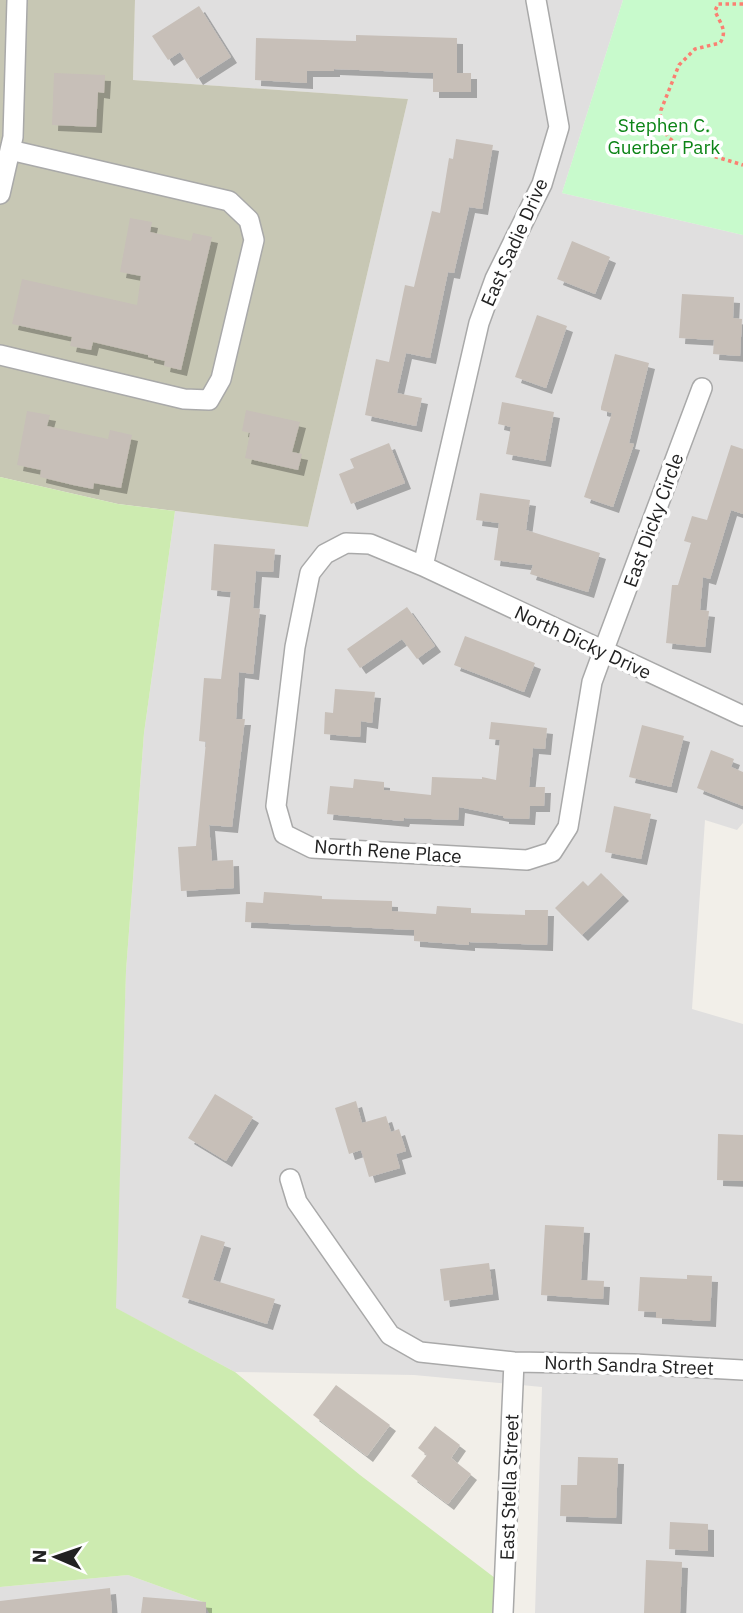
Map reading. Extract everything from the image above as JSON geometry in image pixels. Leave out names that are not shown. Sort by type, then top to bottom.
[{"type":"street","points":[[0,194],[12,137],[8,20],[17,0]]},
{"type":"street","name":"East Sadie Drive","points":[[423,566],[479,323],[495,279],[542,184],[559,127],[536,0]]},
{"type":"street","points":[[0,355],[184,400],[209,400],[221,379],[254,240],[249,220],[229,201],[10,150]]},
{"type":"street","name":"East Dicky Circle","points":[[603,652],[702,388]]},
{"type":"street","name":"North Rene Place","points":[[423,566],[370,544],[346,543],[325,554],[310,573],[295,648],[276,806],[284,834],[312,848],[527,860],[552,852],[568,827],[592,682],[603,652]]},
{"type":"street","name":"North Dicky Drive","points":[[423,566],[743,716]]},
{"type":"street","name":"North Sandra Street","points":[[290,1178],[296,1202],[390,1335],[420,1352],[514,1362],[634,1364],[743,1370]]},
{"type":"street","name":"East Stella Street","points":[[503,1613],[514,1362]]},
{"type":"path","points":[[743,4],[718,4],[715,11],[723,28],[723,39],[720,43],[695,49],[684,58],[675,71],[659,118],[665,134],[680,146],[743,165]]},
{"type":"shaded area","points":[[0,0],[135,0],[133,80],[408,99],[308,527],[118,504],[0,477]]},
{"type":"shaded area","points":[[135,0],[623,0],[562,193],[743,235],[743,823],[737,830],[705,820],[692,1009],[743,1024],[743,1613],[535,1613],[542,1387],[414,1375],[235,1372],[115,1308],[126,971],[144,733],[175,511],[308,527],[408,99],[133,80]]},
{"type":"shaded area","points":[[128,1575],[203,1602],[209,1613],[0,1613],[0,1587]]},
{"type":"green space","name":"Stephen C. Guerber Park","points":[[623,0],[743,0],[743,235],[562,193]]},
{"type":"green space","points":[[0,477],[118,504],[175,511],[144,733],[126,971],[116,1308],[235,1372],[360,1475],[495,1578],[494,1613],[209,1613],[203,1602],[128,1575],[0,1587]]},
{"type":"building","points":[[199,6],[231,57],[197,79],[180,52],[168,60],[152,36]]},
{"type":"building","points":[[356,35],[457,38],[457,73],[471,73],[471,92],[433,92],[433,73],[334,69],[307,71],[307,83],[255,80],[256,38],[356,41]]},
{"type":"building","points":[[54,73],[105,75],[104,93],[98,92],[96,127],[52,125]]},
{"type":"building","points":[[456,139],[493,145],[482,209],[469,207],[454,273],[448,272],[430,358],[406,353],[397,393],[422,398],[416,426],[365,415],[376,359],[389,362],[405,285],[414,287],[432,211],[440,213],[449,158],[453,159]]},
{"type":"building","points":[[130,218],[152,222],[150,232],[191,241],[193,233],[212,237],[181,370],[164,366],[165,361],[148,355],[93,342],[91,350],[70,346],[72,337],[12,324],[22,279],[137,305],[141,276],[120,272]]},
{"type":"building","points":[[572,241],[610,257],[595,294],[557,279]]},
{"type":"building","points":[[682,294],[734,297],[733,318],[742,319],[740,356],[713,354],[714,340],[679,338]]},
{"type":"building","points":[[537,315],[567,326],[546,388],[515,377]]},
{"type":"building","points":[[615,354],[649,363],[629,443],[634,444],[613,507],[584,497],[612,413],[601,410],[601,407]]},
{"type":"building","points":[[502,402],[554,412],[545,461],[506,454],[511,427],[498,424]]},
{"type":"building","points":[[246,410],[300,422],[292,452],[302,454],[298,470],[245,458],[250,433],[242,431]]},
{"type":"building","points":[[27,411],[50,415],[47,426],[108,439],[110,430],[132,435],[121,488],[94,483],[93,489],[73,485],[40,477],[41,470],[17,465]]},
{"type":"building","points":[[389,443],[405,483],[351,504],[339,474],[354,468],[350,459]]},
{"type":"building","points":[[731,445],[743,449],[743,514],[731,510],[710,579],[703,577],[700,610],[709,611],[705,647],[666,643],[672,585],[678,585],[691,543],[684,541],[692,516],[707,520]]},
{"type":"building","points":[[480,493],[530,500],[526,530],[600,553],[588,592],[530,574],[533,565],[494,560],[499,523],[476,520]]},
{"type":"building","points":[[214,544],[275,549],[273,572],[256,571],[253,608],[260,609],[253,674],[239,672],[236,719],[245,719],[232,827],[209,825],[212,861],[233,860],[234,888],[181,891],[178,847],[196,846],[206,742],[199,741],[204,678],[221,679],[231,592],[211,590]]},
{"type":"building","points":[[407,607],[435,646],[417,659],[402,639],[360,668],[347,649]]},
{"type":"building","points":[[465,636],[535,663],[524,692],[454,665]]},
{"type":"building","points":[[335,689],[375,692],[372,723],[361,721],[360,737],[324,734],[325,712],[333,713]]},
{"type":"building","points":[[491,722],[547,728],[545,749],[533,748],[529,787],[545,787],[544,806],[530,806],[529,819],[503,818],[459,807],[458,820],[404,818],[403,821],[327,814],[330,786],[353,788],[354,779],[384,782],[384,790],[431,795],[432,777],[482,777],[496,780],[500,740],[489,739]]},
{"type":"building","points":[[642,725],[684,736],[671,787],[629,777]]},
{"type":"building","points":[[711,750],[734,759],[731,767],[743,772],[743,806],[697,788]]},
{"type":"building","points":[[614,806],[651,814],[641,859],[605,852]]},
{"type":"building","points":[[601,873],[623,895],[582,935],[555,908],[583,881],[588,886]]},
{"type":"building","points":[[264,892],[322,896],[322,899],[392,901],[392,911],[436,914],[437,906],[471,908],[471,913],[525,915],[525,910],[548,910],[547,945],[469,942],[469,945],[414,941],[414,930],[245,922],[246,902],[263,903]]},
{"type":"building","points":[[215,1094],[253,1117],[226,1161],[188,1138]]},
{"type":"building","points":[[356,1101],[362,1123],[386,1116],[391,1132],[399,1129],[406,1151],[396,1154],[400,1168],[369,1177],[361,1150],[349,1154],[335,1108]]},
{"type":"building","points":[[718,1134],[743,1135],[743,1181],[717,1180]]},
{"type":"building","points":[[545,1225],[584,1227],[581,1280],[604,1281],[603,1299],[541,1295]]},
{"type":"building","points":[[201,1235],[225,1242],[213,1280],[275,1299],[267,1324],[182,1297]]},
{"type":"building","points":[[489,1263],[493,1294],[444,1301],[440,1269]]},
{"type":"building","points":[[687,1275],[712,1276],[710,1321],[656,1318],[656,1312],[638,1311],[640,1277],[687,1279]]},
{"type":"building","points":[[336,1385],[390,1425],[367,1456],[313,1415]]},
{"type":"building","points":[[435,1426],[460,1445],[451,1458],[471,1474],[448,1504],[411,1476],[427,1455],[418,1448]]},
{"type":"building","points":[[578,1457],[618,1458],[616,1518],[560,1516],[561,1485],[577,1485]]},
{"type":"building","points":[[670,1522],[708,1524],[708,1551],[669,1549]]},
{"type":"building","points":[[646,1560],[682,1562],[680,1613],[644,1613]]},
{"type":"building","points":[[110,1588],[112,1613],[0,1613],[0,1601]]},
{"type":"building","points":[[143,1597],[206,1602],[206,1613],[141,1613]]}]
